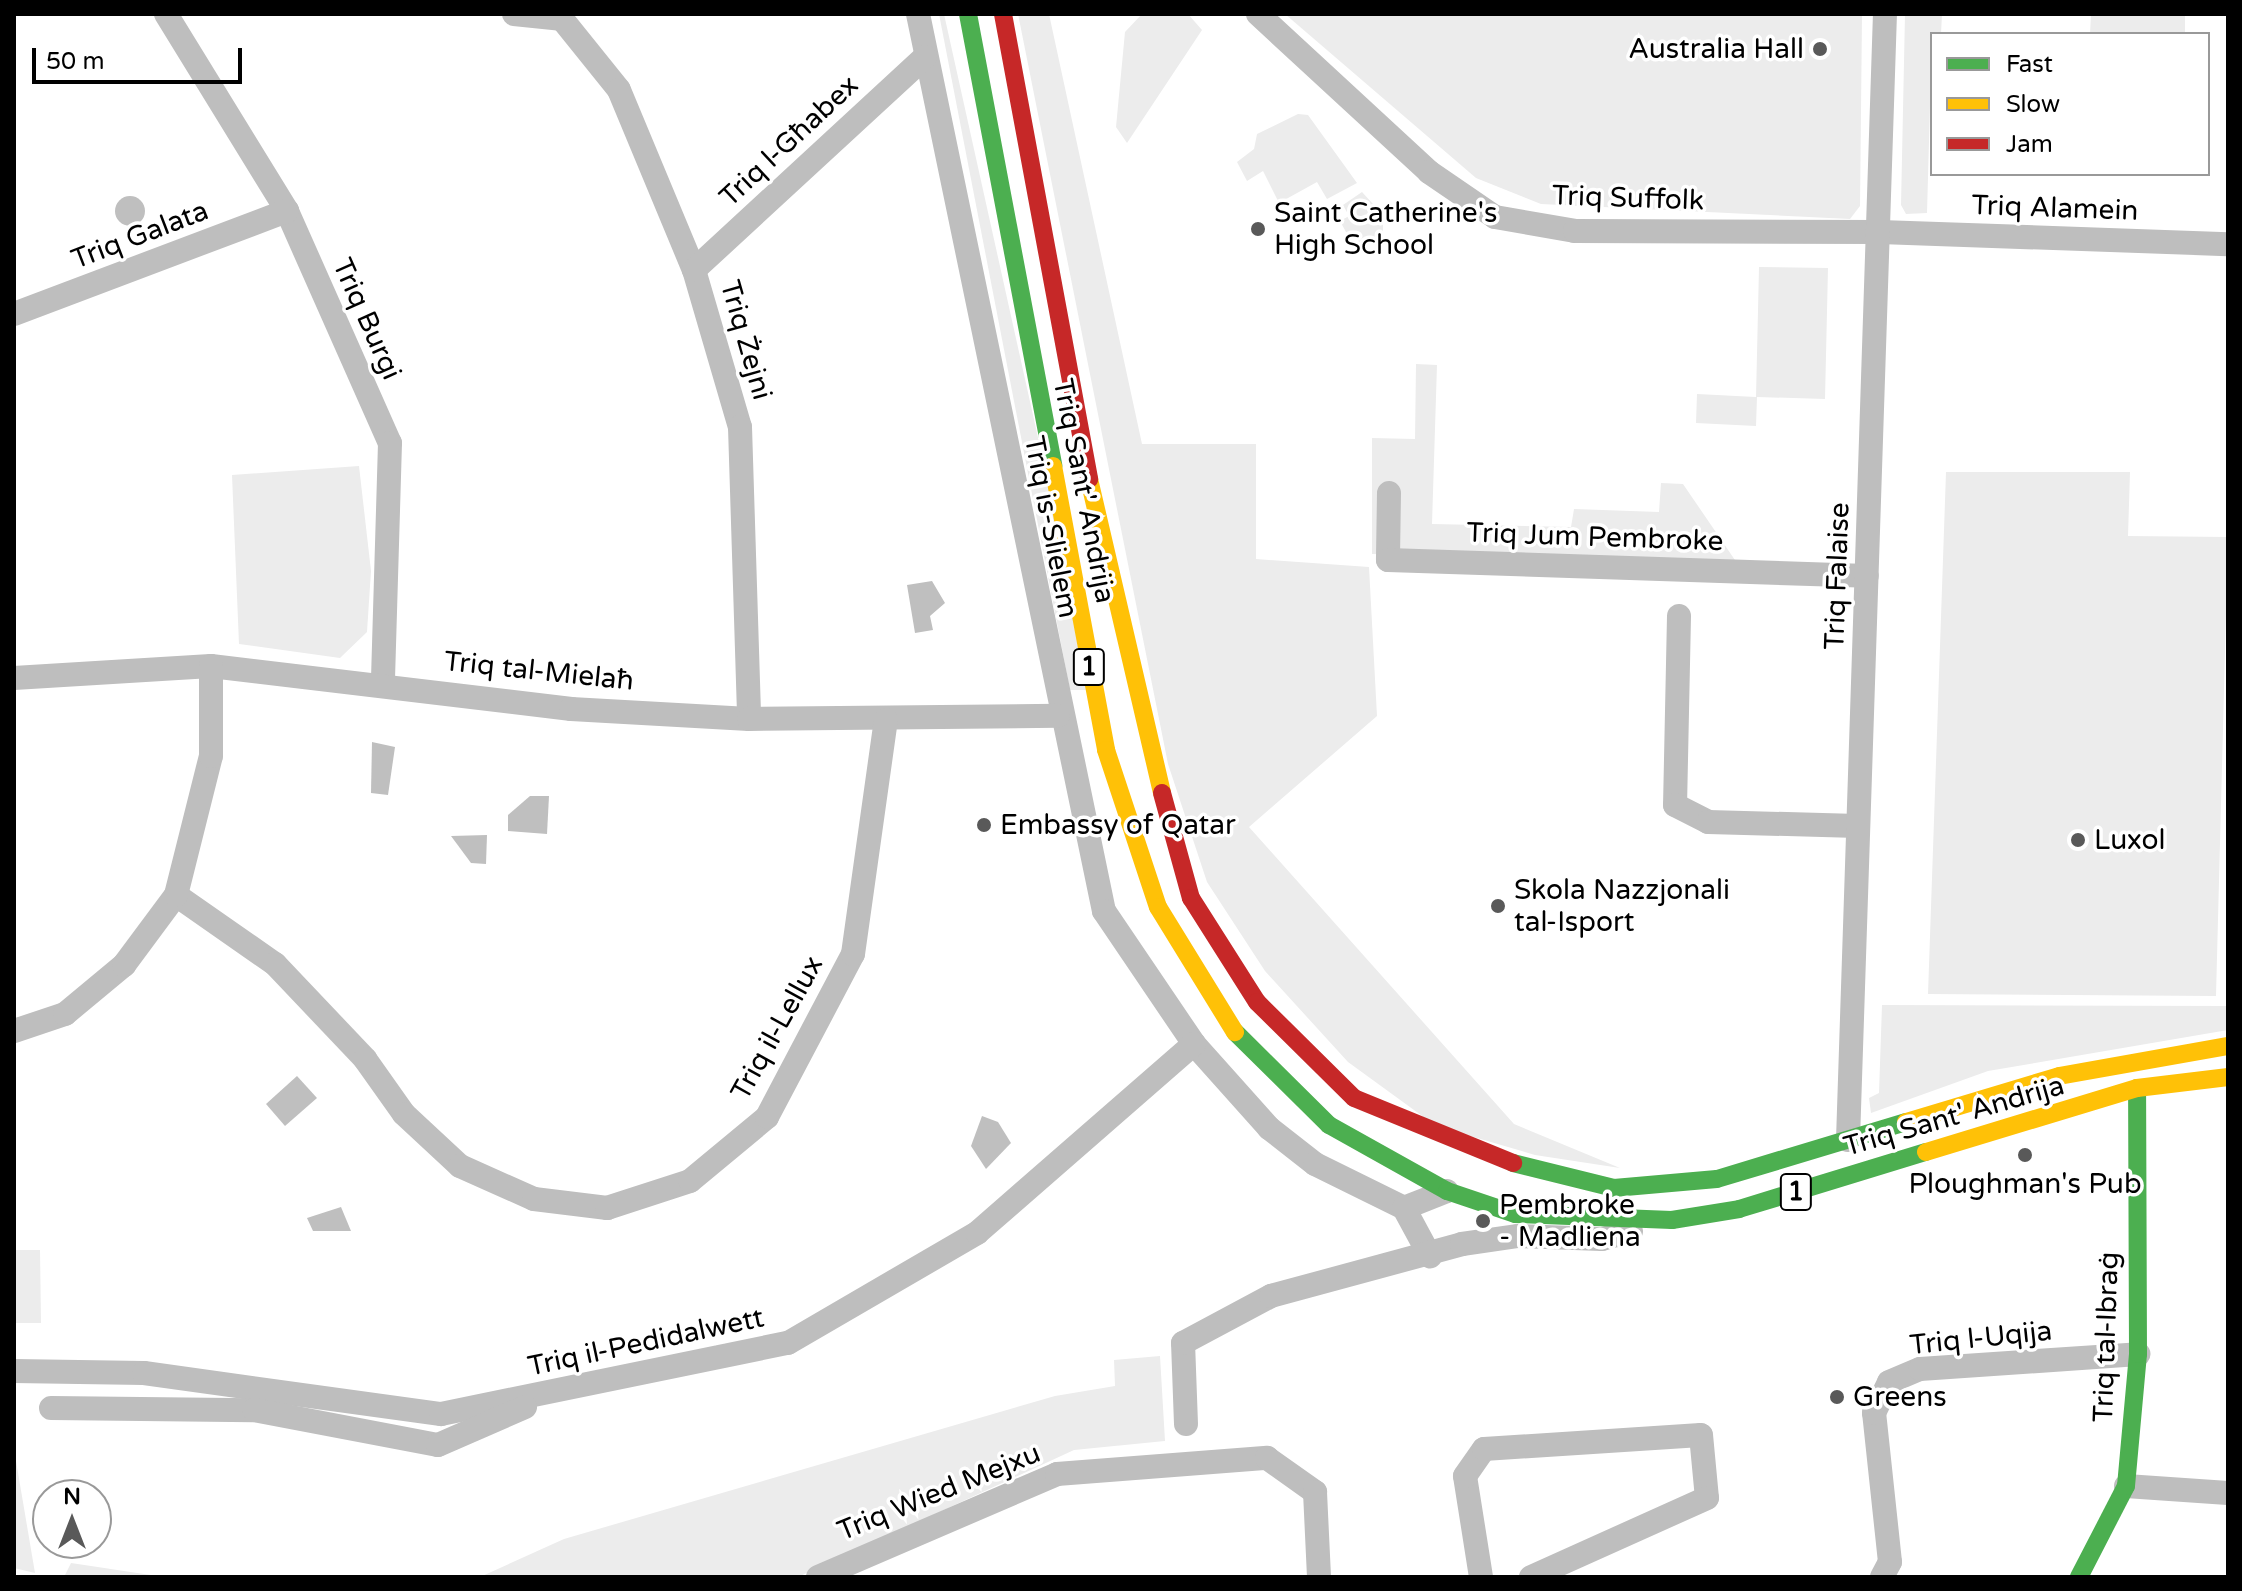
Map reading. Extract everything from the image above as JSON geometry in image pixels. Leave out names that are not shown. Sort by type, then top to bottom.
[{"type":"main road","name":"Triq Sant' Andrija","points":[[968,14],[1106,750],[1158,907],[1224,1021],[1329,1125],[1447,1191],[1515,1214],[1672,1220],[1739,1209],[2137,1088],[2228,1077]]},
{"type":"main road","name":"Triq Sant' Andrija","points":[[1003,14],[1079,435],[1147,741],[1191,898],[1257,1002],[1354,1098],[1541,1175],[1614,1188],[1717,1179],[2059,1076],[2228,1046]]},
{"type":"main road","name":"Triq tal-Ibraġ","points":[[2079,1577],[2126,1486],[2138,1354],[2137,1088]]},
{"type":"street","name":"Triq Burgi","points":[[166,14],[287,211],[390,443],[383,683]]},
{"type":"street","points":[[514,14],[560,17]]},
{"type":"street","name":"Triq is-Slielem","points":[[918,14],[1058,716],[1104,911],[1194,1044],[1269,1128],[1315,1164],[1404,1208]]},
{"type":"street","name":"Triq Suffolk","points":[[1258,14],[1429,172],[1495,217],[1575,231],[1880,232]]},
{"type":"street","name":"Triq Falaise","points":[[1848,1140],[1885,14]]},
{"type":"street","name":"Triq Żejni","points":[[560,17],[619,90],[694,270],[740,427],[749,719]]},
{"type":"street","name":"Triq l-Għabex","points":[[694,270],[925,57]]},
{"type":"street","name":"Triq Galata","points":[[14,314],[287,211]]},
{"type":"street","name":"Triq Alamein","points":[[1880,232],[2228,244]]},
{"type":"street","name":"Triq Jum Pembroke","points":[[1389,493],[1388,560],[1867,576]]},
{"type":"street","points":[[1679,616],[1675,805],[1708,822],[1858,826]]},
{"type":"street","points":[[14,1031],[65,1014],[101,984],[176,895],[211,756],[211,666]]},
{"type":"street","name":"Triq tal-Mielaħ","points":[[14,678],[211,666],[383,683],[571,709],[749,719],[1058,716]]},
{"type":"street","name":"Triq il-Lellux","points":[[176,895],[275,964],[365,1059],[404,1114],[460,1166],[534,1199],[607,1208],[690,1181],[767,1117],[853,954],[886,720]]},
{"type":"street","name":"Triq il-Pedidalwett","points":[[14,1371],[144,1373],[441,1414],[551,1394],[788,1343],[977,1233],[1194,1044]]},
{"type":"street","points":[[1430,1256],[1404,1208],[1447,1191]]},
{"type":"street","points":[[1186,1424],[1183,1343],[1271,1296],[1518,1236],[1602,1239],[1672,1220]]},
{"type":"street","name":"Triq l-Uqija","points":[[1882,1577],[1890,1562],[1874,1413],[1889,1382],[1920,1369],[2138,1354]]},
{"type":"street","points":[[51,1408],[254,1410],[438,1445],[551,1394]]},
{"type":"street","points":[[1481,1577],[1465,1476],[1484,1449],[1701,1435],[1707,1498],[1531,1577]]},
{"type":"street","name":"Triq Wied Mejxu","points":[[828,1574],[1057,1474],[1267,1458],[1315,1492],[1319,1577]]},
{"type":"street","points":[[2126,1486],[2228,1493]]},
{"type":"shaded area","points":[[939,14],[944,14],[1094,690],[1070,690]]},
{"type":"shaded area","points":[[1018,14],[1049,14],[1142,444],[1256,444],[1256,559],[1369,567],[1377,716],[1249,827],[1514,1124],[1620,1168],[1535,1155],[1436,1126],[1348,1062],[1265,971],[1207,882],[1168,764]]},
{"type":"shaded area","points":[[1142,14],[1188,14],[1202,30],[1127,143],[1116,127],[1125,32]]},
{"type":"shaded area","points":[[1285,14],[1862,14],[1860,206],[1850,219],[1541,204],[1476,178]]},
{"type":"shaded area","points":[[1905,14],[1942,14],[1941,32],[1930,32],[1927,213],[1906,214],[1901,205]]},
{"type":"shaded area","points":[[2091,14],[2185,14],[2185,32],[2090,32]]},
{"type":"shaded area","points":[[1298,114],[1308,115],[1357,183],[1327,199],[1317,182],[1279,203],[1263,171],[1247,181],[1237,162],[1254,149],[1257,134]]},
{"type":"shaded area","points":[[1362,192],[1383,215],[1383,239],[1353,245],[1340,221],[1349,216],[1343,205]]},
{"type":"shaded area","points":[[130,196],[140,201],[145,211],[140,221],[130,226],[120,221],[115,211],[120,201]]},
{"type":"shaded area","points":[[1759,267],[1828,268],[1825,399],[1757,397],[1756,426],[1696,423],[1697,394],[1756,397]]},
{"type":"shaded area","points":[[1416,364],[1437,365],[1432,524],[1571,527],[1574,509],[1659,512],[1661,483],[1683,484],[1737,563],[1372,554],[1372,438],[1415,439]]},
{"type":"shaded area","points":[[359,466],[371,571],[367,632],[340,658],[239,644],[232,475]]},
{"type":"shaded area","name":"Luxol","points":[[1946,472],[2130,472],[2128,536],[2228,537],[2216,996],[1928,994]]},
{"type":"shaded area","points":[[932,581],[945,603],[930,616],[933,630],[915,633],[907,585]]},
{"type":"shaded area","points":[[372,742],[395,747],[388,795],[371,793]]},
{"type":"shaded area","points":[[530,796],[549,796],[547,834],[508,831],[508,815]]},
{"type":"shaded area","points":[[487,835],[486,864],[471,863],[451,836]]},
{"type":"shaded area","points":[[1882,1005],[2228,1006],[2228,1030],[1988,1071],[1871,1113],[1869,1098],[1879,1093]]},
{"type":"shaded area","points":[[297,1076],[317,1098],[285,1126],[266,1104]]},
{"type":"shaded area","points":[[982,1116],[998,1122],[1011,1143],[986,1169],[971,1146]]},
{"type":"shaded area","points":[[341,1207],[351,1231],[313,1231],[307,1218]]},
{"type":"shaded area","points":[[14,1250],[40,1250],[41,1323],[14,1323]]},
{"type":"shaded area","points":[[1160,1356],[1165,1441],[1074,1450],[798,1577],[480,1577],[564,1539],[1055,1396],[1115,1386],[1114,1360]]},
{"type":"shaded area","points":[[14,1449],[35,1573],[14,1568]]},
{"type":"shaded area","points":[[71,1563],[144,1574],[165,1577],[64,1577]]},
{"type":"traffic: fast","points":[[968,14],[1053,466]]},
{"type":"traffic: fast","points":[[1235,1032],[1329,1125],[1447,1191],[1515,1214],[1672,1220],[1739,1209],[1926,1152]]},
{"type":"traffic: fast","points":[[2079,1577],[2126,1486],[2138,1354],[2137,1088]]},
{"type":"traffic: fast","points":[[1513,1163],[1614,1188],[1717,1179],[1906,1122]]},
{"type":"traffic: slow","points":[[1053,466],[1106,750],[1158,907],[1235,1032]]},
{"type":"traffic: slow","points":[[1089,479],[1162,793]]},
{"type":"traffic: slow","points":[[1906,1122],[2059,1076],[2228,1046]]},
{"type":"traffic: slow","points":[[1926,1152],[2137,1088],[2228,1077]]},
{"type":"traffic: jam","points":[[1003,14],[1089,479]]},
{"type":"traffic: jam","points":[[1162,793],[1191,898],[1257,1002],[1354,1098],[1513,1163]]},
{"type":"place","name":"Australia Hall","points":[[1820,49]]},
{"type":"place","name":"Saint Catherine's High School","points":[[1258,229]]},
{"type":"place","name":"Embassy of Qatar","points":[[984,825]]},
{"type":"place","name":"Luxol","points":[[2078,840]]},
{"type":"place","name":"Skola Nazzjonali tal-Isport","points":[[1498,906]]},
{"type":"place","name":"Ploughman's Pub","points":[[2025,1155]]},
{"type":"place","name":"Pembroke - Madliena","points":[[1483,1221]]},
{"type":"place","name":"Greens","points":[[1837,1397]]}]
